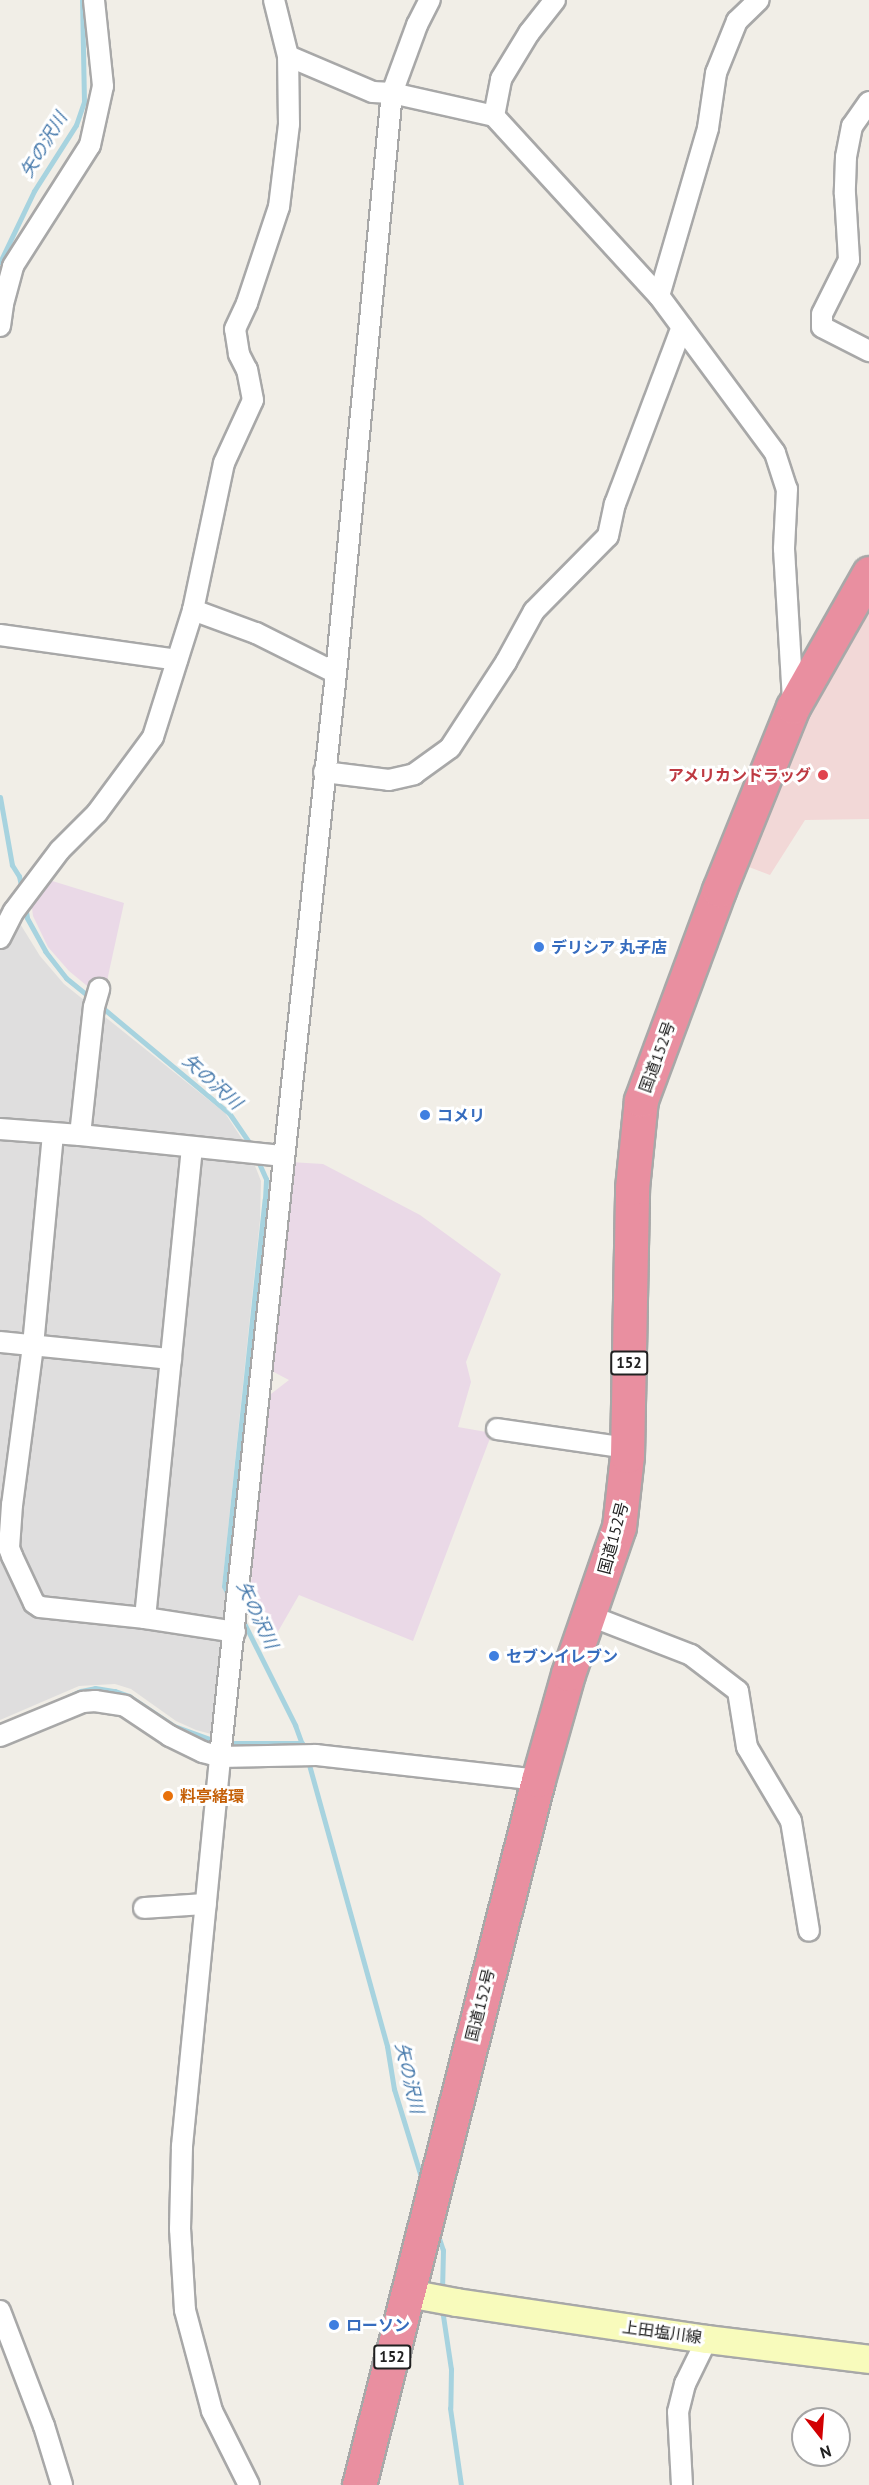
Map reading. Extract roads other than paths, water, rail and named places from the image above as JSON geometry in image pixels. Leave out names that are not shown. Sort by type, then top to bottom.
[{"type":"highway","name":"国道152号","points":[[359,2485],[432,2298],[424,2229],[538,1780],[568,1674],[619,1527],[624,1500],[627,1448],[632,1188],[641,1100],[718,890],[793,707],[869,573]]},
{"type":"main road","name":"上田塩川線","points":[[432,2298],[707,2339],[869,2359]]},
{"type":"street","points":[[0,326],[13,266],[90,145],[103,86],[94,0]]},
{"type":"street","points":[[0,938],[14,911],[60,850],[97,813],[153,737],[193,610],[224,463],[253,400],[247,370],[239,354],[235,329],[248,303],[279,207],[289,124],[288,56],[274,0]]},
{"type":"street","points":[[249,2485],[212,2411],[184,2299],[180,2229],[182,2146],[336,674],[392,93],[417,25],[430,0]]},
{"type":"street","points":[[494,116],[501,79],[529,33],[555,0]]},
{"type":"street","points":[[659,296],[708,128],[716,73],[737,21],[759,0]]},
{"type":"street","points":[[288,56],[373,92],[392,93],[494,116],[659,296],[775,453],[787,489],[784,549],[793,707]]},
{"type":"street","points":[[869,102],[852,126],[846,156],[845,194],[849,260],[822,314],[822,327],[869,351]]},
{"type":"street","points":[[324,772],[389,780],[414,774],[450,748],[506,662],[534,611],[608,536],[615,504],[682,327]]},
{"type":"street","points":[[193,610],[256,633],[336,674]]},
{"type":"street","points":[[0,635],[177,660]]},
{"type":"street","points":[[81,1135],[97,997]]},
{"type":"street","points":[[0,1129],[284,1156]]},
{"type":"street","points":[[53,1134],[33,1346],[6,1504],[9,1548],[34,1603],[40,1607],[236,1627]]},
{"type":"street","points":[[145,1618],[192,1148]]},
{"type":"street","points":[[0,1342],[171,1359]]},
{"type":"street","points":[[497,1429],[627,1448]]},
{"type":"street","points":[[588,1615],[691,1655],[738,1691],[747,1747],[791,1821],[809,1931]]},
{"type":"street","points":[[0,1736],[83,1702],[102,1701],[125,1706],[178,1740],[203,1752],[222,1747],[316,1755],[538,1780]]},
{"type":"street","points":[[144,1908],[206,1904]]},
{"type":"street","points":[[0,2311],[44,2426],[63,2485]]},
{"type":"street","points":[[682,2485],[678,2412],[684,2384],[707,2339]]},
{"type":"waterway","name":"矢の沢川","points":[[0,262],[34,191],[76,125],[84,102],[82,0]]},
{"type":"waterway","name":"矢の沢川","points":[[0,797],[12,865],[19,876],[22,890]]},
{"type":"waterway","name":"矢の沢川","points":[[25,905],[27,918],[45,951],[66,978],[91,998]]},
{"type":"waterway","name":"矢の沢川","points":[[98,1004],[229,1113],[253,1148]]},
{"type":"waterway","name":"矢の沢川","points":[[230,1598],[224,1586],[265,1199],[266,1179],[256,1157]]},
{"type":"waterway","name":"矢の沢川","points":[[242,1619],[295,1725],[305,1752]]},
{"type":"waterway","points":[[46,1707],[81,1691],[95,1688],[115,1691],[129,1696],[174,1726],[218,1742]]},
{"type":"waterway","points":[[227,1743],[302,1743]]},
{"type":"waterway","name":"矢の沢川","points":[[308,1761],[387,2046],[394,2089],[423,2183]]},
{"type":"waterway","name":"矢の沢川","points":[[437,2232],[443,2250],[442,2291]]},
{"type":"waterway","name":"矢の沢川","points":[[442,2309],[451,2369],[450,2408],[461,2485]]},
{"type":"place","name":"アメリカンドラッグ","points":[[823,775]]},
{"type":"place","name":"デリシア 丸子店","points":[[539,947]]},
{"type":"place","name":"コメリ","points":[[425,1115]]},
{"type":"place","name":"セブンイレブン","points":[[494,1656]]},
{"type":"place","name":"料亭緒環","points":[[168,1796]]},
{"type":"place","name":"ローソン","points":[[334,2325]]}]
